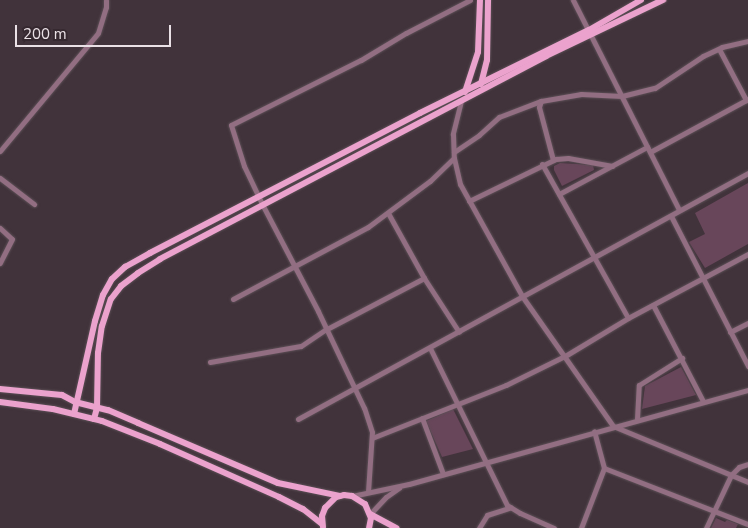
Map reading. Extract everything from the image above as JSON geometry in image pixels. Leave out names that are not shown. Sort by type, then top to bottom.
[{"type":"main road","points":[[462,100],[478,52],[480,0]]},
{"type":"main road","points":[[475,93],[482,82],[488,60],[488,0]]},
{"type":"main road","points":[[94,419],[97,408],[98,353],[102,326],[111,300],[121,286],[160,259],[589,32],[640,0]]},
{"type":"main road","points":[[74,414],[75,402],[103,295],[112,279],[125,268],[150,253],[482,82],[663,0]]},
{"type":"main road","points":[[0,389],[62,395],[75,402],[138,423],[278,483],[340,496],[352,496],[365,504],[370,514],[369,528]]},
{"type":"main road","points":[[0,402],[94,419],[160,444],[279,497],[303,510],[322,526]]},
{"type":"main road","points":[[322,526],[325,508],[330,502],[340,496]]},
{"type":"main road","points":[[370,514],[396,528]]},
{"type":"street","points":[[0,151],[98,33],[106,7],[106,0]]},
{"type":"street","points":[[368,492],[372,438],[364,408],[327,329],[244,166],[231,125],[361,60],[406,33],[470,0]]},
{"type":"street","points":[[573,0],[679,210]]},
{"type":"street","points":[[233,299],[368,227],[430,181],[454,155],[500,117],[541,101],[580,94],[622,96],[655,88],[702,56],[719,48],[748,41]]},
{"type":"street","points":[[559,194],[747,100],[719,48]]},
{"type":"street","points":[[462,100],[453,134],[454,155],[460,184],[522,296],[613,426],[748,482]]},
{"type":"street","points":[[541,101],[539,106],[553,160]]},
{"type":"street","points":[[469,201],[553,160],[568,158],[612,166]]},
{"type":"street","points":[[542,164],[628,318]]},
{"type":"street","points":[[298,419],[748,174]]},
{"type":"street","points":[[0,178],[34,204]]},
{"type":"street","points":[[388,213],[424,278],[460,332]]},
{"type":"street","points":[[671,216],[748,366]]},
{"type":"street","points":[[0,228],[12,240],[0,263]]},
{"type":"street","points":[[372,438],[506,385],[565,356],[628,318],[748,254]]},
{"type":"street","points":[[210,362],[301,346],[327,329],[424,278]]},
{"type":"street","points":[[654,305],[703,401]]},
{"type":"street","points":[[730,332],[748,323]]},
{"type":"street","points":[[430,348],[507,505],[554,528]]},
{"type":"street","points":[[637,419],[639,385],[682,358]]},
{"type":"street","points":[[352,496],[409,484],[637,419],[748,390]]},
{"type":"street","points":[[422,418],[443,474]]},
{"type":"street","points":[[581,528],[604,468],[594,431]]},
{"type":"street","points":[[706,528],[731,475],[739,467],[748,464]]},
{"type":"street","points":[[604,468],[714,510],[744,525]]},
{"type":"street","points":[[370,514],[394,491],[409,484]]},
{"type":"street","points":[[479,528],[487,516],[511,507]]},
{"type":"shaded area","points":[[560,163],[593,165],[594,170],[562,186],[554,170],[554,166]]},
{"type":"shaded area","points":[[748,183],[748,244],[705,268],[689,242],[705,234],[695,213]]},
{"type":"shaded area","points":[[681,367],[696,395],[642,409],[645,386]]},
{"type":"shaded area","points":[[453,409],[473,449],[442,457],[426,421]]},
{"type":"shaded area","points":[[716,518],[738,524],[736,528],[711,528]]}]
